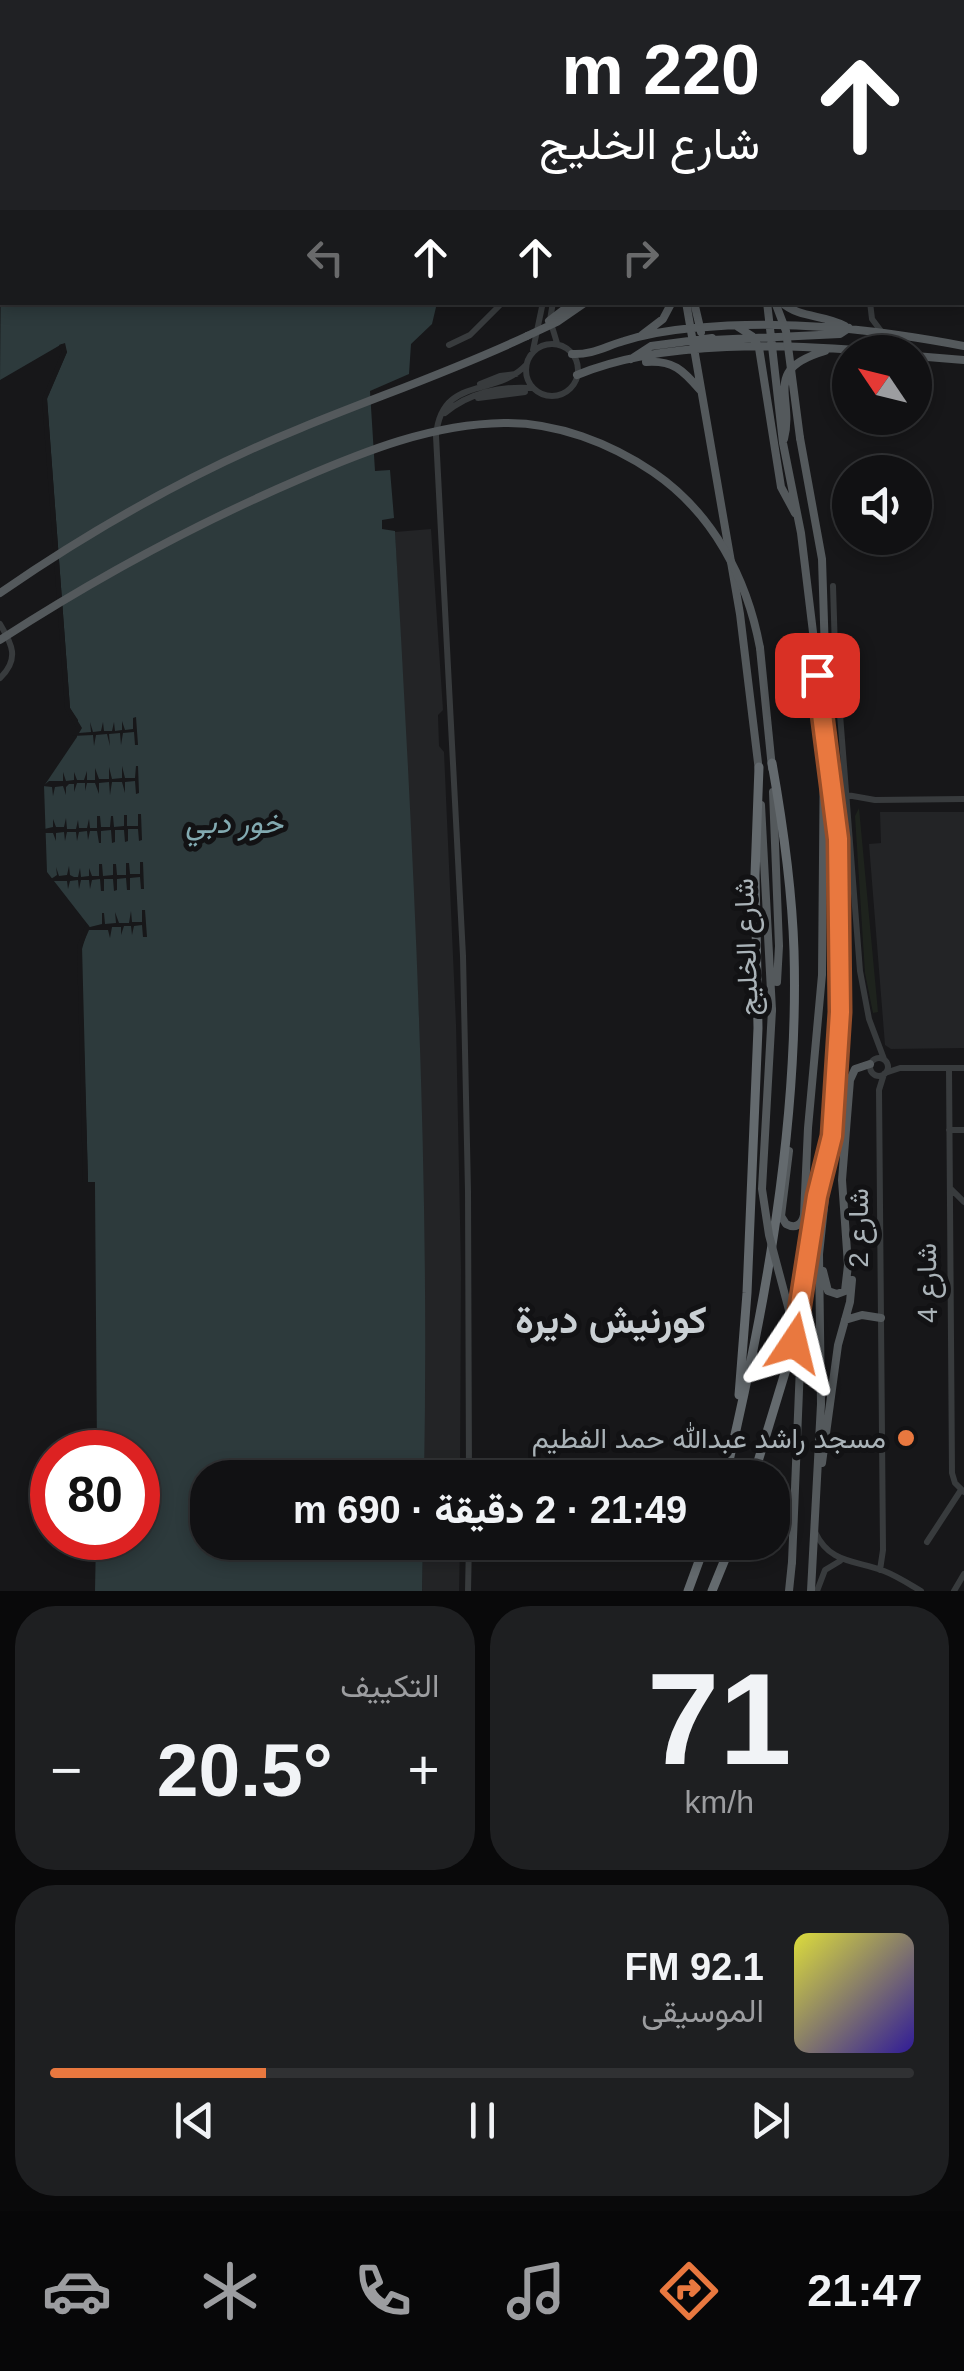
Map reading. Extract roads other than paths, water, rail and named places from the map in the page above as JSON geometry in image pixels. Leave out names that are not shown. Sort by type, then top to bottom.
[{"type":"highway","points":[[729,1460],[773,1234],[788,1083],[793,937],[772,762]]},
{"type":"highway","points":[[731,1452],[742,1369],[749,1254],[758,1007],[758,767]]},
{"type":"highway","points":[[758,1460],[794,1343],[817,1196],[832,1136]]},
{"type":"highway","points":[[688,1591],[699,1560]]},
{"type":"highway","points":[[712,1591],[725,1560]]},
{"type":"main road","points":[[527,336],[570,305]]},
{"type":"main road","points":[[0,593],[141,505],[300,428],[527,336],[582,305]]},
{"type":"main road","points":[[639,338],[663,319],[670,305]]},
{"type":"main road","name":"شارع الخليج","points":[[687,305],[695,328],[692,340],[740,614],[758,767],[772,1006],[762,1189],[768,1236],[794,1328],[800,1366],[789,1591]]},
{"type":"main road","points":[[694,305],[695,328]]},
{"type":"main road","points":[[767,305],[783,443],[798,516],[812,646],[836,806],[841,908],[840,1026],[819,1254],[822,1376],[814,1591]]},
{"type":"main road","points":[[779,305],[788,340],[823,577],[828,694],[822,764],[822,975],[804,1215],[800,1224],[794,1226],[786,1224],[781,1216],[791,1114],[788,1083]]},
{"type":"main road","points":[[784,305],[803,315],[831,319],[849,328]]},
{"type":"main road","points":[[572,354],[695,328],[769,322],[880,331],[964,346]]},
{"type":"main road","points":[[751,335],[769,322]]},
{"type":"main road","points":[[730,326],[751,335],[759,348],[782,487],[798,516]]},
{"type":"main road","points":[[695,328],[731,349]]},
{"type":"main road","points":[[632,360],[646,348],[692,340],[840,334],[849,328]]},
{"type":"main road","points":[[694,350],[710,339]]},
{"type":"main road","points":[[577,375],[632,360],[694,350],[832,348]]},
{"type":"main road","points":[[783,443],[787,424],[783,388],[789,371],[810,356],[832,350]]},
{"type":"main road","points":[[932,357],[964,360]]},
{"type":"main road","points":[[632,360],[671,363],[702,394]]},
{"type":"main road","points":[[0,640],[139,556],[294,481],[408,438],[445,429],[506,423],[558,429],[595,442],[647,468],[678,492],[704,520],[729,558],[749,602],[760,648],[772,762],[779,946],[772,1006]]},
{"type":"main road","points":[[818,1478],[828,1433],[838,1345],[852,1294],[842,1180],[850,1093],[856,1076],[872,1067]]},
{"type":"main road","points":[[819,1254],[826,1288],[837,1294],[848,1285],[848,1256]]},
{"type":"main road","points":[[845,1320],[858,1315],[881,1318]]},
{"type":"street","points":[[449,344],[470,335],[500,305]]},
{"type":"street","points":[[469,1460],[465,1034],[436,444],[438,422],[448,403],[476,386],[501,382],[518,374],[526,365],[540,320],[540,305]]},
{"type":"street","points":[[552,305],[550,320],[557,344]]},
{"type":"street","points":[[870,305],[872,319],[880,331]]},
{"type":"street","points":[[438,422],[452,406],[502,388],[535,390],[552,396],[572,386],[577,375],[572,354],[557,344],[544,345],[532,353]]},
{"type":"street","points":[[526,365],[528,380],[535,390]]},
{"type":"street","points":[[833,586],[860,971],[876,1043],[886,1061],[900,1068]]},
{"type":"street","points":[[0,624],[13,655],[0,678]]},
{"type":"street","points":[[848,795],[875,800],[964,798]]},
{"type":"street","points":[[848,807],[875,800]]},
{"type":"street","points":[[872,1067],[876,1043]]},
{"type":"street","points":[[872,1067],[886,1061]]},
{"type":"street","name":"شارع 2","points":[[879,1090],[886,1061]]},
{"type":"street","points":[[872,1067],[885,1073],[900,1068],[964,1068]]},
{"type":"street","name":"شارع 2","points":[[872,1067],[879,1090],[882,1546],[878,1569]]},
{"type":"street","name":"شارع 4","points":[[949,1068],[952,1473],[962,1491]]},
{"type":"street","points":[[949,1130],[964,1130]]},
{"type":"street","points":[[949,1184],[954,1195],[964,1202]]},
{"type":"street","points":[[949,1213],[964,1202]]},
{"type":"street","points":[[926,1542],[962,1491]]},
{"type":"street","points":[[814,1530],[827,1550],[842,1561],[878,1569],[921,1591]]},
{"type":"street","points":[[468,1560],[468,1591]]},
{"type":"street","points":[[814,1591],[825,1570],[842,1561]]},
{"type":"street","points":[[954,1591],[964,1574]]},
{"type":"water","name":"خور دبي","points":[[1,305],[437,305],[432,324],[411,344],[409,374],[370,391],[375,471],[390,470],[394,518],[382,520],[382,529],[395,531],[408,767],[425,1241],[424,1460],[190,1460],[190,1560],[423,1560],[422,1591],[95,1591],[96,1560],[160,1560],[160,1430],[97,1430],[95,1182],[88,1182],[81,952],[89,926],[47,872],[44,786],[77,737],[78,720],[70,708],[47,398],[67,352],[62,344],[0,380]]},
{"type":"place","name":"مسجد راشد عبدالله حمد الفطيم","points":[[906,1438]]},
{"type":"district","name":"كورنيش ديرة","points":[[611,1320]]}]
